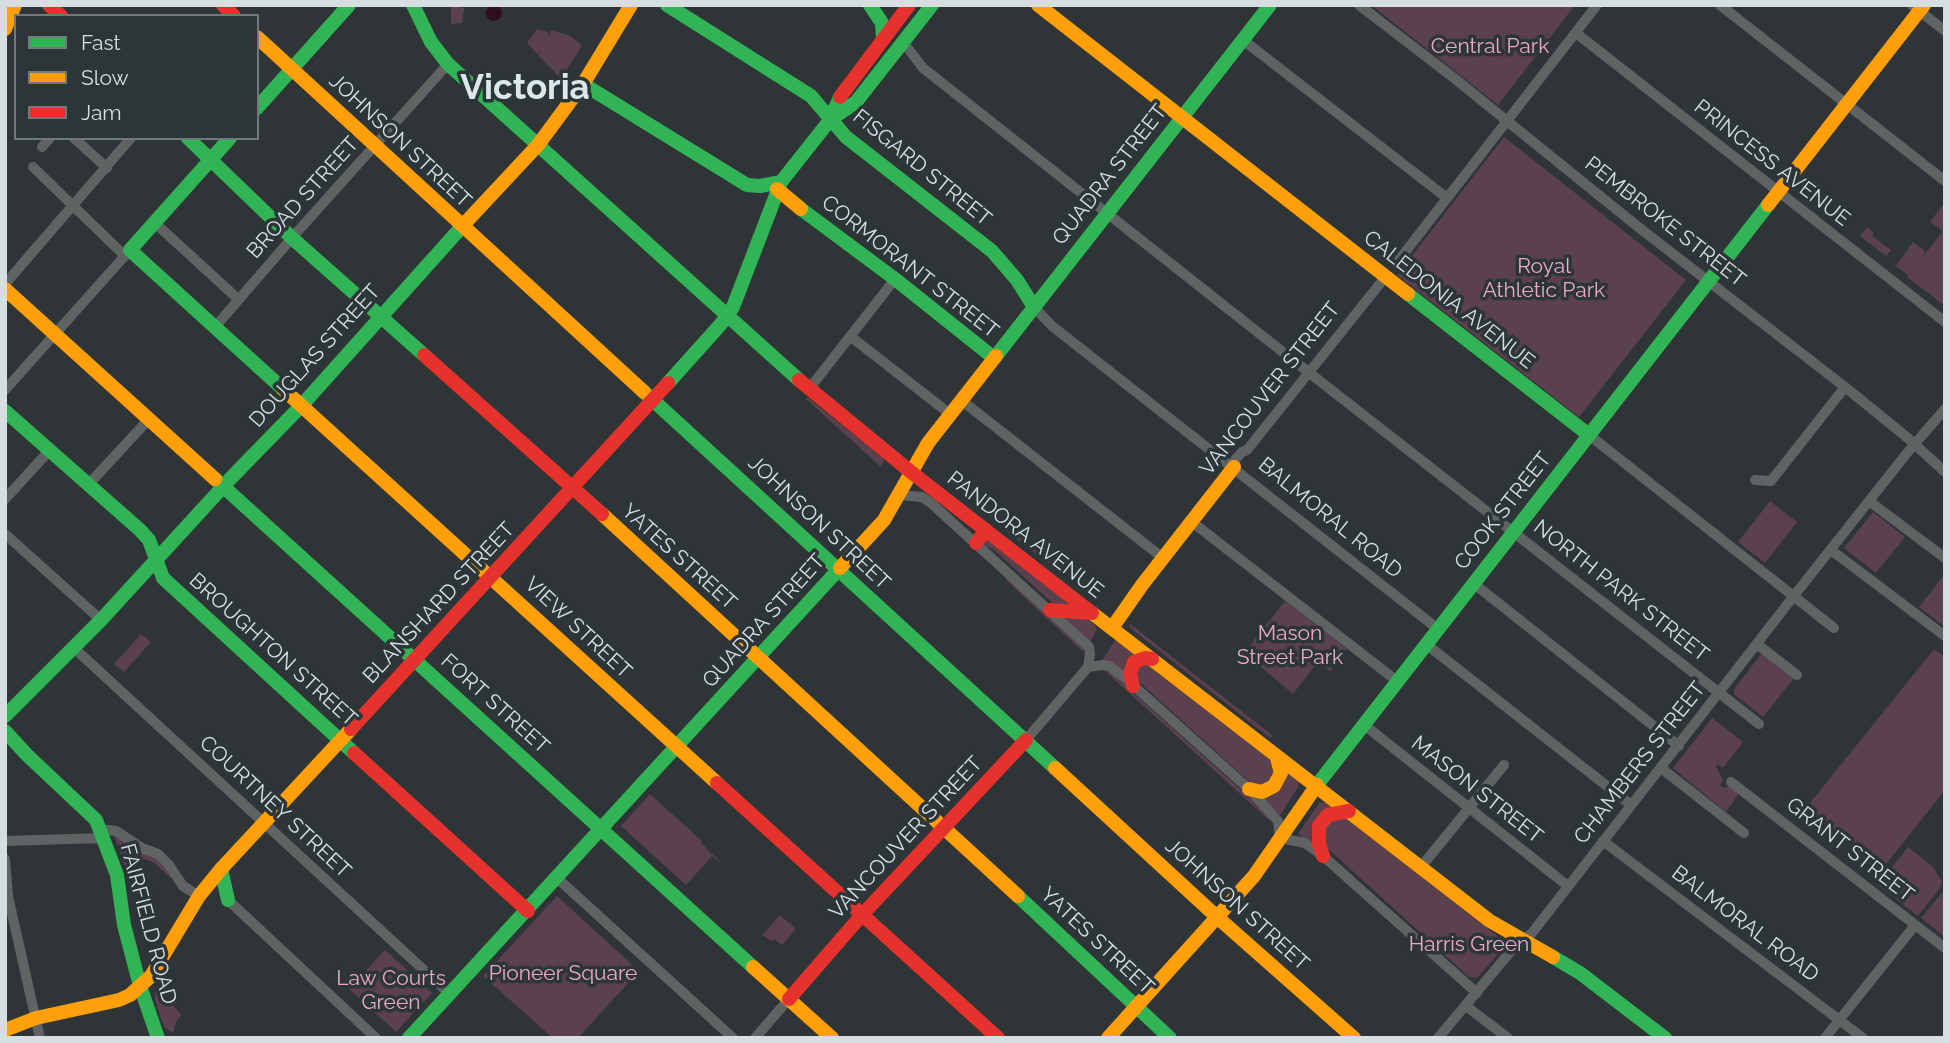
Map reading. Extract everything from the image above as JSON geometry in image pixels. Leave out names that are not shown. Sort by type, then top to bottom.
[{"type":"main road","points":[[5,29],[15,5]]},
{"type":"main road","points":[[259,106],[349,5]]},
{"type":"main road","name":"PANDORA AVENUE","points":[[413,5],[431,42],[448,64],[809,389],[1091,613],[1490,921],[1580,973],[1665,1038]]},
{"type":"main road","name":"DOUGLAS STREET","points":[[5,716],[101,620],[302,405],[461,226],[538,145],[583,84],[631,5]]},
{"type":"main road","name":"FISGARD STREET","points":[[667,5],[799,86],[846,136],[992,251],[1017,280],[1034,307]]},
{"type":"main road","points":[[870,5],[883,23],[883,38]]},
{"type":"main road","name":"BLANSHARD STREET","points":[[830,120],[834,106],[843,92],[909,5]]},
{"type":"main road","name":"BLANSHARD STREET","points":[[5,1030],[36,1018],[107,1004],[130,995],[158,968],[199,896],[221,869],[492,577],[727,316],[742,285],[775,195],[830,120],[856,102],[932,5]]},
{"type":"main road","name":"CALEDONIA AVENUE","points":[[1038,5],[1589,435]]},
{"type":"main road","name":"QUADRA STREET","points":[[408,1038],[451,995],[884,520],[928,443],[1270,5]]},
{"type":"main road","name":"COOK STREET","points":[[1108,1038],[1262,866],[1316,786],[1363,724],[1847,105],[1919,7]]},
{"type":"main road","name":"JOHNSON STREET","points":[[259,39],[1217,917],[1354,1038]]},
{"type":"main road","points":[[583,84],[747,185],[775,195]]},
{"type":"main road","points":[[192,142],[206,148],[227,141]]},
{"type":"main road","points":[[128,253],[227,141]]},
{"type":"main road","name":"YATES STREET","points":[[192,142],[292,238],[381,315],[945,827],[1170,1038]]},
{"type":"main road","points":[[747,185],[760,186],[775,195]]},
{"type":"main road","name":"CORMORANT STREET","points":[[775,195],[801,209],[994,358]]},
{"type":"main road","name":"VIEW STREET","points":[[128,253],[302,405],[998,1038]]},
{"type":"main road","name":"FORT STREET","points":[[5,286],[55,335],[832,1038]]},
{"type":"main road","name":"BROUGHTON STREET","points":[[5,411],[140,530],[149,540],[163,578],[528,911]]},
{"type":"main road","name":"VANCOUVER STREET","points":[[1112,628],[1234,467]]},
{"type":"main road","points":[[976,543],[986,530]]},
{"type":"main road","points":[[1050,610],[1091,613]]},
{"type":"main road","points":[[1133,685],[1130,674],[1134,663],[1145,658],[1152,659]]},
{"type":"main road","points":[[5,731],[100,829]]},
{"type":"main road","name":"VANCOUVER STREET","points":[[789,999],[861,916],[1026,740]]},
{"type":"main road","points":[[1249,789],[1262,792],[1274,786],[1281,774],[1277,758]]},
{"type":"main road","points":[[1324,856],[1319,844],[1319,826],[1328,815],[1349,811]]},
{"type":"main road","name":"FAIRFIELD ROAD","points":[[100,829],[117,875],[124,925],[140,986],[158,1038]]},
{"type":"main road","points":[[221,869],[228,900]]},
{"type":"main road","points":[[199,896],[215,895],[228,900]]},
{"type":"street","name":"PEMBROKE STREET","points":[[1359,5],[1845,387],[1945,472]]},
{"type":"street","points":[[1399,260],[1597,5]]},
{"type":"street","points":[[1720,5],[1945,181]]},
{"type":"street","points":[[1919,7],[1945,31]]},
{"type":"street","name":"PRINCESS AVENUE","points":[[1576,33],[1945,322]]},
{"type":"street","points":[[1243,40],[1447,198]]},
{"type":"street","name":"NORTH PARK STREET","points":[[903,42],[923,68],[1759,724]]},
{"type":"street","name":"BROAD STREET","points":[[215,327],[448,64]]},
{"type":"street","points":[[42,147],[48,140]]},
{"type":"street","points":[[76,140],[107,168]]},
{"type":"street","points":[[5,286],[129,140]]},
{"type":"street","points":[[5,390],[128,253],[72,207],[33,167]]},
{"type":"street","points":[[154,222],[238,299]]},
{"type":"street","name":"VANCOUVER STREET","points":[[1234,467],[1236,459],[1247,450],[1386,276]]},
{"type":"street","points":[[809,389],[895,279]]},
{"type":"street","name":"BALMORAL ROAD","points":[[1034,307],[1052,326],[1438,629]]},
{"type":"street","points":[[850,336],[950,414]]},
{"type":"street","points":[[1755,480],[1771,481],[1845,387]]},
{"type":"street","points":[[961,400],[1163,558]]},
{"type":"street","name":"CHAMBERS STREET","points":[[1438,1038],[1510,951],[1532,933],[1793,597],[1945,409]]},
{"type":"street","points":[[88,485],[149,419]]},
{"type":"street","name":"CALEDONIA AVENUE","points":[[1589,435],[1834,628]]},
{"type":"street","points":[[5,499],[50,450]]},
{"type":"street","name":"PANDORA AVENUE","points":[[900,495],[922,497],[1050,610],[1088,647],[1088,667]]},
{"type":"street","points":[[1869,501],[1945,558]]},
{"type":"street","points":[[1192,522],[1397,681]]},
{"type":"street","points":[[5,534],[101,620]]},
{"type":"street","points":[[1831,550],[1945,636]]},
{"type":"street","points":[[1474,583],[1679,746]]},
{"type":"street","points":[[1426,644],[1630,805]]},
{"type":"street","points":[[1757,644],[1797,675]]},
{"type":"street","name":"COURTNEY STREET","points":[[74,648],[451,995]]},
{"type":"street","points":[[1088,667],[1109,666],[1133,685],[1249,789],[1278,821],[1280,838],[1305,843],[1324,856],[1477,993]]},
{"type":"street","name":"VANCOUVER STREET","points":[[1026,740],[1088,667]]},
{"type":"street","name":"MASON STREET","points":[[1363,724],[1568,886]]},
{"type":"street","points":[[1421,867],[1504,765]]},
{"type":"street","points":[[1661,768],[1744,833]]},
{"type":"street","name":"GRANT STREET","points":[[1731,782],[1945,948]]},
{"type":"street","points":[[5,841],[100,829],[116,831],[142,848],[158,854],[183,886],[199,896]]},
{"type":"street","name":"BALMORAL ROAD","points":[[1603,841],[1863,1038]]},
{"type":"street","points":[[5,859],[8,895],[40,1038]]},
{"type":"street","points":[[557,878],[733,1038]]},
{"type":"street","points":[[228,900],[376,1038]]},
{"type":"street","points":[[1825,1038],[1915,925]]},
{"type":"street","name":"VANCOUVER STREET","points":[[755,1038],[789,999]]},
{"type":"street","points":[[1466,1006],[1508,1038]]},
{"type":"green space","name":"Central Park","points":[[1371,5],[1575,5],[1498,105]]},
{"type":"green space","points":[[451,6],[464,8],[462,23],[451,24]]},
{"type":"green space","points":[[537,29],[548,32],[549,36],[551,30],[570,36],[581,44],[561,79],[538,55],[541,50],[537,54],[527,43]]},
{"type":"green space","name":"Royal Athletic Park","points":[[1504,137],[1686,280],[1579,417],[1397,275]]},
{"type":"green space","points":[[1945,202],[1945,306],[1896,266],[1913,242],[1925,251],[1921,259],[1943,231],[1930,222]]},
{"type":"green space","points":[[1867,227],[1874,233],[1872,236],[1891,250],[1886,256],[1860,236]]},
{"type":"green space","points":[[807,397],[884,459],[883,463],[880,466],[806,399]]},
{"type":"green space","points":[[1770,501],[1797,522],[1765,563],[1738,542]]},
{"type":"green space","points":[[978,504],[1067,574],[1063,575],[1000,526],[976,506]]},
{"type":"green space","points":[[1873,512],[1905,537],[1876,573],[1844,548]]},
{"type":"green space","points":[[986,537],[1078,609],[1055,605],[993,549],[985,546],[983,541]]},
{"type":"green space","points":[[1945,574],[1945,627],[1919,607]]},
{"type":"green space","points":[[1007,577],[1085,649],[1082,651],[1005,579]]},
{"type":"green space","name":"Mason Street Park","points":[[1285,601],[1347,649],[1330,671],[1318,662],[1293,694],[1244,653]]},
{"type":"green space","points":[[1088,617],[1097,629],[1090,643],[1063,618]]},
{"type":"green space","points":[[1130,624],[1272,735],[1270,738],[1129,627]]},
{"type":"green space","points":[[141,634],[151,642],[124,672],[114,664]]},
{"type":"green space","points":[[1116,639],[1139,655],[1126,674],[1101,662]]},
{"type":"green space","points":[[1934,649],[1945,657],[1945,790],[1883,868],[1806,808]]},
{"type":"green space","points":[[1762,653],[1794,678],[1763,717],[1734,694],[1734,689]]},
{"type":"green space","points":[[1146,663],[1273,760],[1277,771],[1266,786],[1252,784],[1136,679],[1135,668]]},
{"type":"green space","points":[[1104,670],[1111,673],[1272,818],[1270,821]]},
{"type":"green space","points":[[1712,718],[1743,742],[1723,768],[1718,764],[1716,766],[1723,780],[1720,785],[1724,788],[1732,786],[1740,792],[1726,812],[1673,768]]},
{"type":"green space","points":[[1285,770],[1299,780],[1298,787],[1278,815],[1260,797]]},
{"type":"green space","points":[[650,794],[702,841],[724,866],[712,856],[686,885],[621,826]]},
{"type":"green space","points":[[1326,802],[1334,808],[1313,844],[1298,834],[1319,803]]},
{"type":"green space","name":"Harris Green","points":[[1347,818],[1504,941],[1504,947],[1477,978],[1469,977],[1324,845],[1326,822]]},
{"type":"green space","points":[[113,833],[154,857],[172,879],[153,862],[143,859],[132,867],[130,881]]},
{"type":"green space","points":[[1908,847],[1933,867],[1942,882],[1918,916],[1878,885]]},
{"type":"green space","points":[[1945,889],[1945,937],[1921,918]]},
{"type":"green space","name":"Pioneer Square","points":[[557,896],[639,971],[578,1038],[553,1038],[483,976]]},
{"type":"green space","points":[[780,915],[796,929],[782,945],[762,935]]},
{"type":"green space","name":"Law Courts Green","points":[[385,950],[432,993],[396,1032],[349,989]]},
{"type":"green space","points":[[160,989],[181,1015],[173,1033],[165,1028],[155,999],[155,993]]},
{"type":"shaded area","points":[[494,5],[500,7],[500,19],[494,21],[488,19],[486,13],[488,7]]},
{"type":"traffic: fast","points":[[259,106],[349,5]]},
{"type":"traffic: fast","points":[[413,5],[431,42],[448,64],[799,380]]},
{"type":"traffic: fast","points":[[667,5],[811,96],[846,137],[992,251],[1017,280],[1034,307]]},
{"type":"traffic: fast","points":[[870,5],[882,23],[883,38]]},
{"type":"traffic: fast","points":[[830,120],[856,102],[932,5]]},
{"type":"traffic: fast","points":[[996,356],[1270,5]]},
{"type":"traffic: fast","points":[[583,84],[747,185]]},
{"type":"traffic: fast","points":[[668,383],[733,307],[781,182],[830,120],[840,97]]},
{"type":"traffic: fast","points":[[190,140],[292,238],[424,355]]},
{"type":"traffic: fast","points":[[228,140],[130,250],[283,389]]},
{"type":"traffic: fast","points":[[747,185],[760,186],[781,182]]},
{"type":"traffic: fast","points":[[1317,785],[1768,205]]},
{"type":"traffic: fast","points":[[801,209],[994,358]]},
{"type":"traffic: fast","points":[[5,716],[101,620],[302,405],[467,221]]},
{"type":"traffic: fast","points":[[1408,294],[1589,435]]},
{"type":"traffic: fast","points":[[644,392],[1055,768]]},
{"type":"traffic: fast","points":[[5,411],[140,530],[149,540],[163,578],[354,753]]},
{"type":"traffic: fast","points":[[215,479],[753,967]]},
{"type":"traffic: fast","points":[[409,1038],[840,568]]},
{"type":"traffic: fast","points":[[5,731],[96,820],[117,875],[124,925],[140,986],[158,1038]]},
{"type":"traffic: fast","points":[[221,869],[228,900]]},
{"type":"traffic: fast","points":[[1018,896],[1170,1038]]},
{"type":"traffic: fast","points":[[1553,957],[1580,973],[1665,1038]]},
{"type":"traffic: slow","points":[[5,29],[15,5]]},
{"type":"traffic: slow","points":[[467,221],[538,145],[583,84],[631,5]]},
{"type":"traffic: slow","points":[[1038,5],[1408,294]]},
{"type":"traffic: slow","points":[[1768,205],[1924,5]]},
{"type":"traffic: slow","points":[[259,39],[644,392]]},
{"type":"traffic: slow","points":[[777,189],[801,209]]},
{"type":"traffic: slow","points":[[5,289],[215,479]]},
{"type":"traffic: slow","points":[[840,568],[884,520],[928,443],[996,356]]},
{"type":"traffic: slow","points":[[283,389],[717,783]]},
{"type":"traffic: slow","points":[[1112,628],[1234,467]]},
{"type":"traffic: slow","points":[[602,514],[1018,896]]},
{"type":"traffic: slow","points":[[1092,613],[1490,921],[1553,957]]},
{"type":"traffic: slow","points":[[5,1030],[36,1018],[119,1000],[130,995],[151,976],[199,896],[221,869],[351,729]]},
{"type":"traffic: slow","points":[[1249,789],[1262,792],[1274,786],[1281,773],[1277,758]]},
{"type":"traffic: slow","points":[[1055,768],[1354,1038]]},
{"type":"traffic: slow","points":[[1108,1038],[1254,876],[1317,785]]},
{"type":"traffic: slow","points":[[753,967],[832,1038]]},
{"type":"traffic: jam","points":[[49,5],[59,14]]},
{"type":"traffic: jam","points":[[223,5],[232,14]]},
{"type":"traffic: jam","points":[[840,97],[909,5]]},
{"type":"traffic: jam","points":[[424,355],[602,514]]},
{"type":"traffic: jam","points":[[799,380],[911,472],[1092,613]]},
{"type":"traffic: jam","points":[[351,729],[668,383]]},
{"type":"traffic: jam","points":[[976,543],[986,530]]},
{"type":"traffic: jam","points":[[1050,610],[1091,613]]},
{"type":"traffic: jam","points":[[1133,686],[1130,674],[1134,662],[1145,658],[1152,659]]},
{"type":"traffic: jam","points":[[789,999],[861,916],[1026,740]]},
{"type":"traffic: jam","points":[[354,753],[528,911]]},
{"type":"traffic: jam","points":[[717,783],[998,1038]]},
{"type":"traffic: jam","points":[[1323,856],[1319,844],[1319,826],[1328,815],[1349,811]]},
{"type":"district","name":"Victoria","points":[[525,88]]}]
